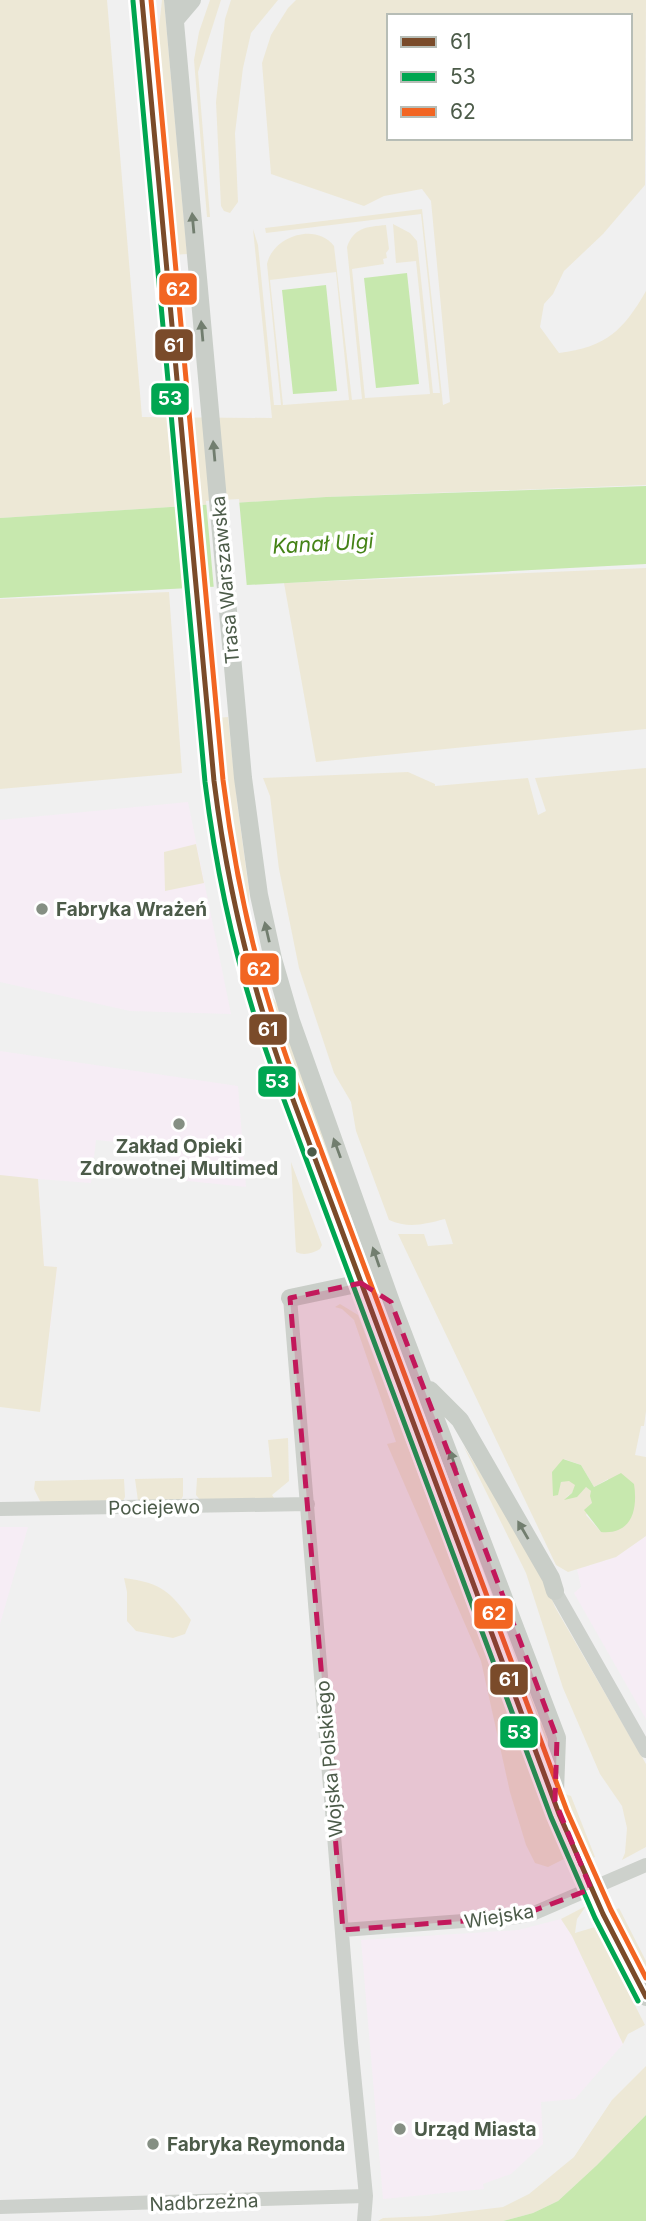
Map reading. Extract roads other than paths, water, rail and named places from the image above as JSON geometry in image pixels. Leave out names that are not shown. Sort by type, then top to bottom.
[{"type":"main road","name":"Trasa Warszawska","points":[[142,0],[207,717],[222,845],[242,947],[265,1023],[555,1801],[603,1914],[646,1997]]},
{"type":"main road","name":"Trasa Warszawska","points":[[173,0],[237,715],[254,869],[273,959],[303,1058],[391,1302],[425,1385],[557,1738],[555,1801]]},
{"type":"main road","points":[[175,20],[191,0]]},
{"type":"main road","points":[[290,1298],[361,1283],[391,1302]]},
{"type":"main road","points":[[425,1385],[460,1420],[551,1578],[555,1591]]},
{"type":"street","name":"Wojska Polskiego","points":[[290,1298],[366,2196],[364,2219]]},
{"type":"street","name":"Pociejewo","points":[[0,1509],[308,1504]]},
{"type":"street","points":[[555,1591],[646,1751]]},
{"type":"street","name":"Wiejska","points":[[343,1930],[532,1914],[646,1865]]},
{"type":"street","name":"Nadbrzeżna","points":[[0,2207],[366,2196]]},
{"type":"water","points":[[407,273],[419,384],[376,388],[364,278]]},
{"type":"water","points":[[326,285],[337,391],[293,394],[282,290]]},
{"type":"water","name":"Kanał Ulgi","points":[[646,486],[646,564],[0,598],[0,518],[326,497]]},
{"type":"water","points":[[563,1459],[581,1465],[594,1487],[621,1473],[634,1484],[635,1502],[631,1518],[626,1525],[611,1532],[601,1532],[584,1510],[592,1503],[591,1491],[586,1487],[577,1497],[564,1500],[572,1493],[575,1485],[569,1481],[561,1482],[558,1495],[553,1496],[552,1472]]},
{"type":"water","points":[[646,2115],[646,2221],[503,2221],[533,2213],[558,2201]]},
{"type":"place","name":"Fabryka Wrażeń","points":[[42,909]]},
{"type":"place","name":"Zakład Opieki Zdrowotnej Multimed","points":[[179,1124]]},
{"type":"place","name":"Urząd Miasta","points":[[400,2129]]},
{"type":"place","name":"Fabryka Reymonda","points":[[153,2144]]}]
